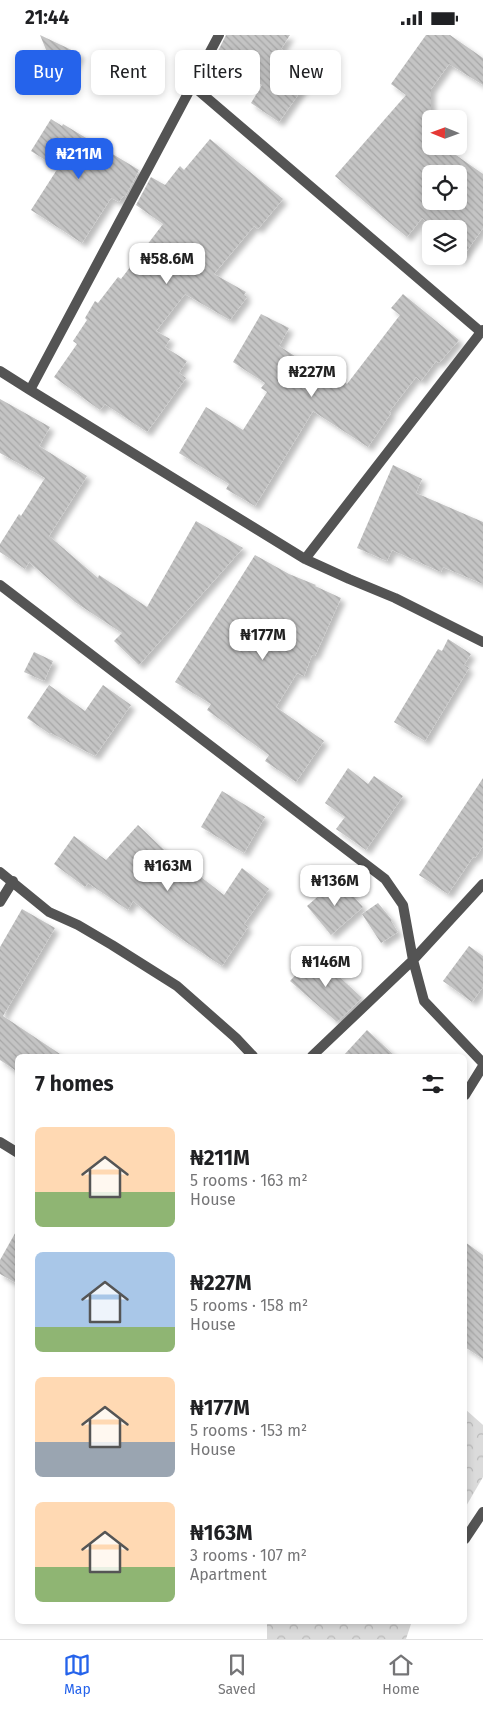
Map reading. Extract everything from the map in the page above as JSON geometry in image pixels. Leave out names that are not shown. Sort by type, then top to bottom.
[{"type":"street","points":[[212,50],[220,35]]},
{"type":"street","points":[[30,391],[188,95]]},
{"type":"street","points":[[204,95],[482,331],[305,559]]},
{"type":"street","points":[[0,371],[305,559],[395,598],[483,642]]},
{"type":"street","points":[[0,585],[385,879],[403,905],[413,960],[424,1001],[483,1065],[467,1092]]},
{"type":"street","points":[[0,871],[49,912],[78,925],[177,986],[236,1037],[251,1054]]},
{"type":"street","points":[[0,902],[13,881]]},
{"type":"street","points":[[314,1054],[413,960],[483,884]]},
{"type":"street","points":[[0,1142],[15,1151]]},
{"type":"street","points":[[467,1536],[483,1512]]},
{"type":"green space","points":[[467,1411],[483,1425],[483,1477],[467,1505]]},
{"type":"green space","points":[[267,1624],[411,1624],[406,1639],[267,1639]]},
{"type":"building","points":[[40,35],[72,50],[46,50]]},
{"type":"building","points":[[226,35],[290,35],[281,49],[282,50],[270,50],[270,95],[298,95],[279,122],[251,103],[256,95],[260,95],[262,85],[260,84],[260,50],[218,50]]},
{"type":"building","points":[[426,35],[450,35],[483,58],[483,85],[449,64],[431,89],[431,110],[422,110],[422,155],[456,155],[483,174],[483,228],[467,251],[467,220],[424,220],[422,218],[407,237],[335,176],[406,95],[391,84]]},
{"type":"building","points":[[51,119],[62,126],[63,124],[139,170],[125,197],[123,196],[119,202],[111,198],[82,243],[31,210],[58,168],[31,151]]},
{"type":"building","points":[[210,139],[283,199],[258,229],[254,226],[214,274],[246,292],[244,295],[247,297],[230,320],[185,294],[156,331],[170,339],[165,347],[187,361],[179,373],[186,378],[147,432],[105,404],[100,410],[54,377],[77,344],[73,341],[87,320],[85,318],[95,301],[98,303],[118,277],[121,279],[163,224],[136,205],[151,177],[165,185],[180,166],[184,170]]},
{"type":"building","points":[[403,294],[459,340],[439,363],[436,361],[421,381],[416,377],[389,412],[391,413],[368,447],[313,411],[255,506],[226,489],[229,484],[179,453],[206,407],[243,430],[267,392],[261,388],[265,383],[233,362],[261,314],[289,328],[279,346],[331,379],[334,375],[347,384],[400,315],[391,308]]},
{"type":"building","points":[[0,399],[50,427],[39,446],[87,476],[49,536],[98,578],[99,575],[147,607],[196,521],[243,548],[139,665],[114,641],[122,633],[75,602],[29,562],[25,569],[0,552],[0,544],[19,514],[21,516],[45,478],[0,453]]},
{"type":"building","points":[[393,465],[422,479],[416,493],[483,522],[483,584],[443,567],[441,572],[392,550],[387,561],[357,548]]},
{"type":"building","points":[[255,555],[289,574],[341,598],[315,656],[312,655],[304,676],[297,673],[276,707],[324,741],[296,782],[265,761],[269,755],[207,710],[211,704],[175,682]]},
{"type":"building","points":[[448,639],[471,654],[464,665],[469,668],[425,741],[394,722],[438,649],[442,651]]},
{"type":"building","points":[[34,652],[53,661],[44,681],[24,672]]},
{"type":"building","points":[[49,685],[85,711],[103,685],[131,705],[95,756],[50,734],[27,718]]},
{"type":"building","points":[[348,768],[368,784],[374,776],[403,796],[366,850],[336,829],[345,817],[325,803]]},
{"type":"building","points":[[483,778],[483,846],[475,858],[473,857],[448,894],[419,875]]},
{"type":"building","points":[[222,791],[265,817],[244,853],[201,827]]},
{"type":"building","points":[[138,825],[181,866],[183,863],[224,895],[242,868],[269,889],[244,924],[248,927],[222,966],[171,932],[133,901],[128,910],[88,883],[85,887],[54,864],[74,836],[106,860]]},
{"type":"building","points":[[338,879],[363,907],[331,935],[307,906]]},
{"type":"building","points":[[378,903],[392,920],[398,932],[381,943],[362,914]]},
{"type":"building","points":[[22,909],[55,928],[3,1016],[60,1054],[15,1054],[15,1070],[0,1060],[0,947]]},
{"type":"building","points":[[469,946],[483,956],[483,987],[472,1002],[443,981]]},
{"type":"building","points":[[315,954],[362,998],[337,1022],[290,981]]},
{"type":"building","points":[[367,1030],[393,1054],[345,1054]]},
{"type":"building","points":[[15,1233],[15,1282],[0,1274],[0,1260]]},
{"type":"building","points":[[467,1243],[483,1255],[483,1359],[467,1348]]}]
